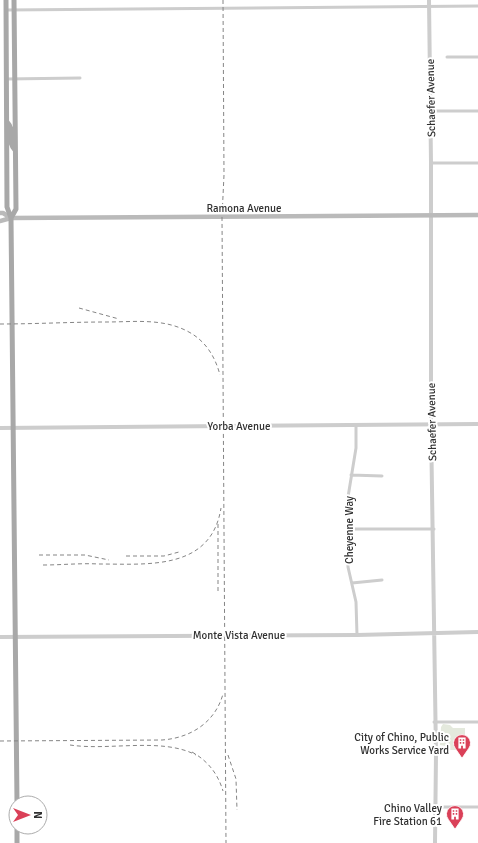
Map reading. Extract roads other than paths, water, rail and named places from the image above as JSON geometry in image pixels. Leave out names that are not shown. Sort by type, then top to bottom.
[{"type":"main road","points":[[6,0],[7,207],[11,218],[14,637],[17,795]]},
{"type":"main road","points":[[11,218],[16,209],[14,0]]},
{"type":"main road","points":[[7,122],[11,127],[12,145],[15,150]]},
{"type":"main road","name":"Ramona Avenue","points":[[0,213],[3,213],[11,218]]},
{"type":"main road","name":"Ramona Avenue","points":[[0,221],[11,218],[478,215]]},
{"type":"street","name":"Schaefer Avenue","points":[[429,0],[432,163],[431,424],[434,529],[434,722],[436,754],[434,807],[435,843]]},
{"type":"street","points":[[6,10],[478,6]]},
{"type":"street","points":[[447,57],[478,57]]},
{"type":"street","points":[[6,79],[80,78]]},
{"type":"street","points":[[431,111],[478,110]]},
{"type":"street","points":[[432,163],[478,163]]},
{"type":"street","name":"Yorba Avenue","points":[[0,428],[478,424]]},
{"type":"street","name":"Cheyenne Way","points":[[356,425],[356,448],[348,497],[348,567],[356,602],[357,635]]},
{"type":"street","points":[[351,475],[382,476]]},
{"type":"street","points":[[348,529],[434,529]]},
{"type":"street","points":[[352,583],[382,580]]},
{"type":"street","name":"Monte Vista Avenue","points":[[0,637],[357,635],[478,632]]},
{"type":"street","points":[[434,722],[478,722]]},
{"type":"street","points":[[434,807],[478,807]]},
{"type":"railway","points":[[223,0],[224,175],[222,217],[226,843]]},
{"type":"railway","points":[[79,308],[119,319]]},
{"type":"railway","points":[[0,324],[137,321],[168,324],[187,331],[199,339],[212,355],[220,375]]},
{"type":"railway","points":[[43,565],[137,564],[174,560],[191,553],[204,543],[215,528],[221,508]]},
{"type":"railway","points":[[218,524],[218,592]]},
{"type":"railway","points":[[126,556],[164,556],[179,552]]},
{"type":"railway","points":[[39,555],[85,555],[109,560]]},
{"type":"railway","points":[[0,741],[172,739],[191,732],[208,721],[214,713],[223,694]]},
{"type":"railway","points":[[70,745],[101,747],[167,747],[196,755]]},
{"type":"railway","points":[[192,752],[212,768],[223,791]]},
{"type":"railway","points":[[228,755],[236,779],[237,810]]},
{"type":"place","name":"City of Chino, Public Works Service Yard","points":[[462,758]]},
{"type":"place","name":"Chino Valley Fire Station 61","points":[[455,829]]}]
